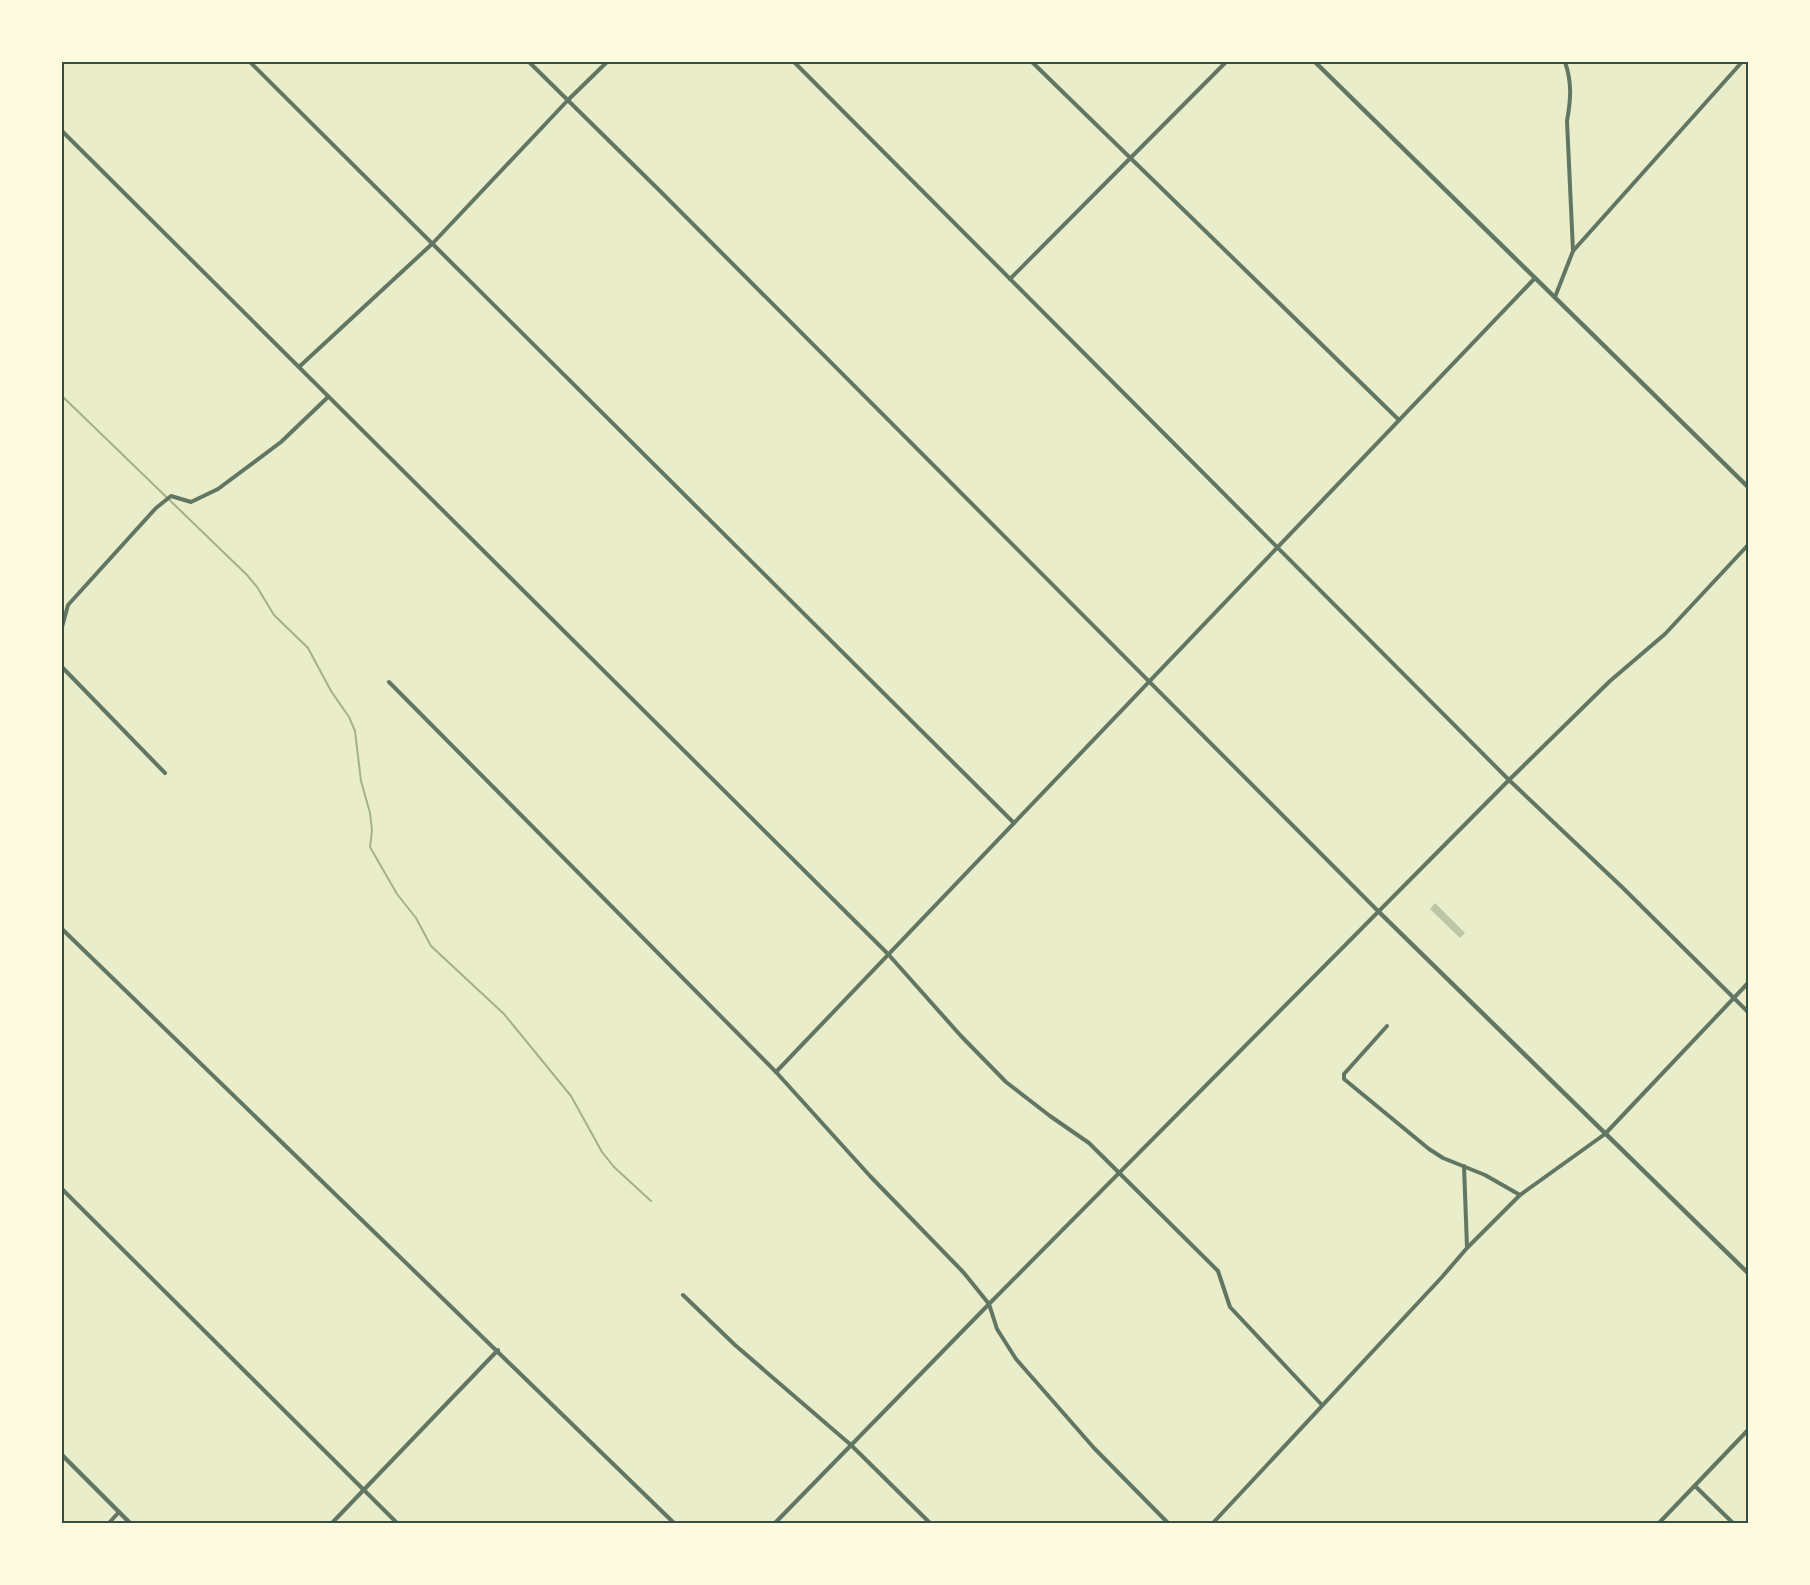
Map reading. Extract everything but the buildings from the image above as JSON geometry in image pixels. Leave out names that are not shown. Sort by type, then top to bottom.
[{"type":"street","points":[[250,62],[1014,823]]},
{"type":"street","points":[[529,62],[1379,912],[1749,1273]]},
{"type":"street","points":[[299,367],[433,243],[607,62]]},
{"type":"street","points":[[794,62],[1509,780],[1749,1012]]},
{"type":"street","points":[[1032,62],[1399,420]]},
{"type":"street","points":[[1010,279],[1226,62]]},
{"type":"street","points":[[1315,62],[1749,487]]},
{"type":"street","points":[[1565,62],[1569,75],[1571,99],[1567,120],[1573,251]]},
{"type":"street","points":[[1555,297],[1573,251],[1742,62]]},
{"type":"street","points":[[62,131],[888,954],[961,1036],[1006,1082],[1089,1143],[1218,1271],[1230,1307],[1322,1406]]},
{"type":"street","points":[[776,1072],[1535,278]]},
{"type":"street","points":[[62,627],[68,605],[156,508],[171,496],[191,502],[218,489],[281,442],[328,397]]},
{"type":"street","points":[[774,1524],[1509,780],[1610,681],[1665,634],[1749,545]]},
{"type":"street","points":[[62,667],[165,773]]},
{"type":"street","points":[[389,682],[776,1072],[870,1176],[964,1273],[989,1304],[997,1329],[1016,1359],[1094,1448],[1169,1524]]},
{"type":"street","points":[[62,929],[675,1524]]},
{"type":"street","points":[[1212,1524],[1467,1248],[1520,1195],[1605,1134],[1749,983]]},
{"type":"street","points":[[1387,1026],[1344,1074],[1344,1079],[1429,1149],[1443,1158],[1485,1175],[1520,1195]]},
{"type":"street","points":[[1464,1166],[1467,1248]]},
{"type":"street","points":[[62,1189],[398,1524]]},
{"type":"street","points":[[683,1295],[735,1345],[850,1445],[931,1524]]},
{"type":"street","points":[[332,1524],[498,1350]]},
{"type":"street","points":[[1658,1524],[1749,1430]]},
{"type":"street","points":[[62,1455],[131,1524]]},
{"type":"street","points":[[1695,1486],[1734,1524]]},
{"type":"street","points":[[108,1524],[119,1512]]},
{"type":"waterway","points":[[62,396],[247,575],[274,615],[308,648],[355,731],[361,781],[370,813],[372,830],[370,847],[397,894],[416,918],[431,946],[504,1014],[571,1096],[602,1152],[614,1167],[651,1201]]}]
